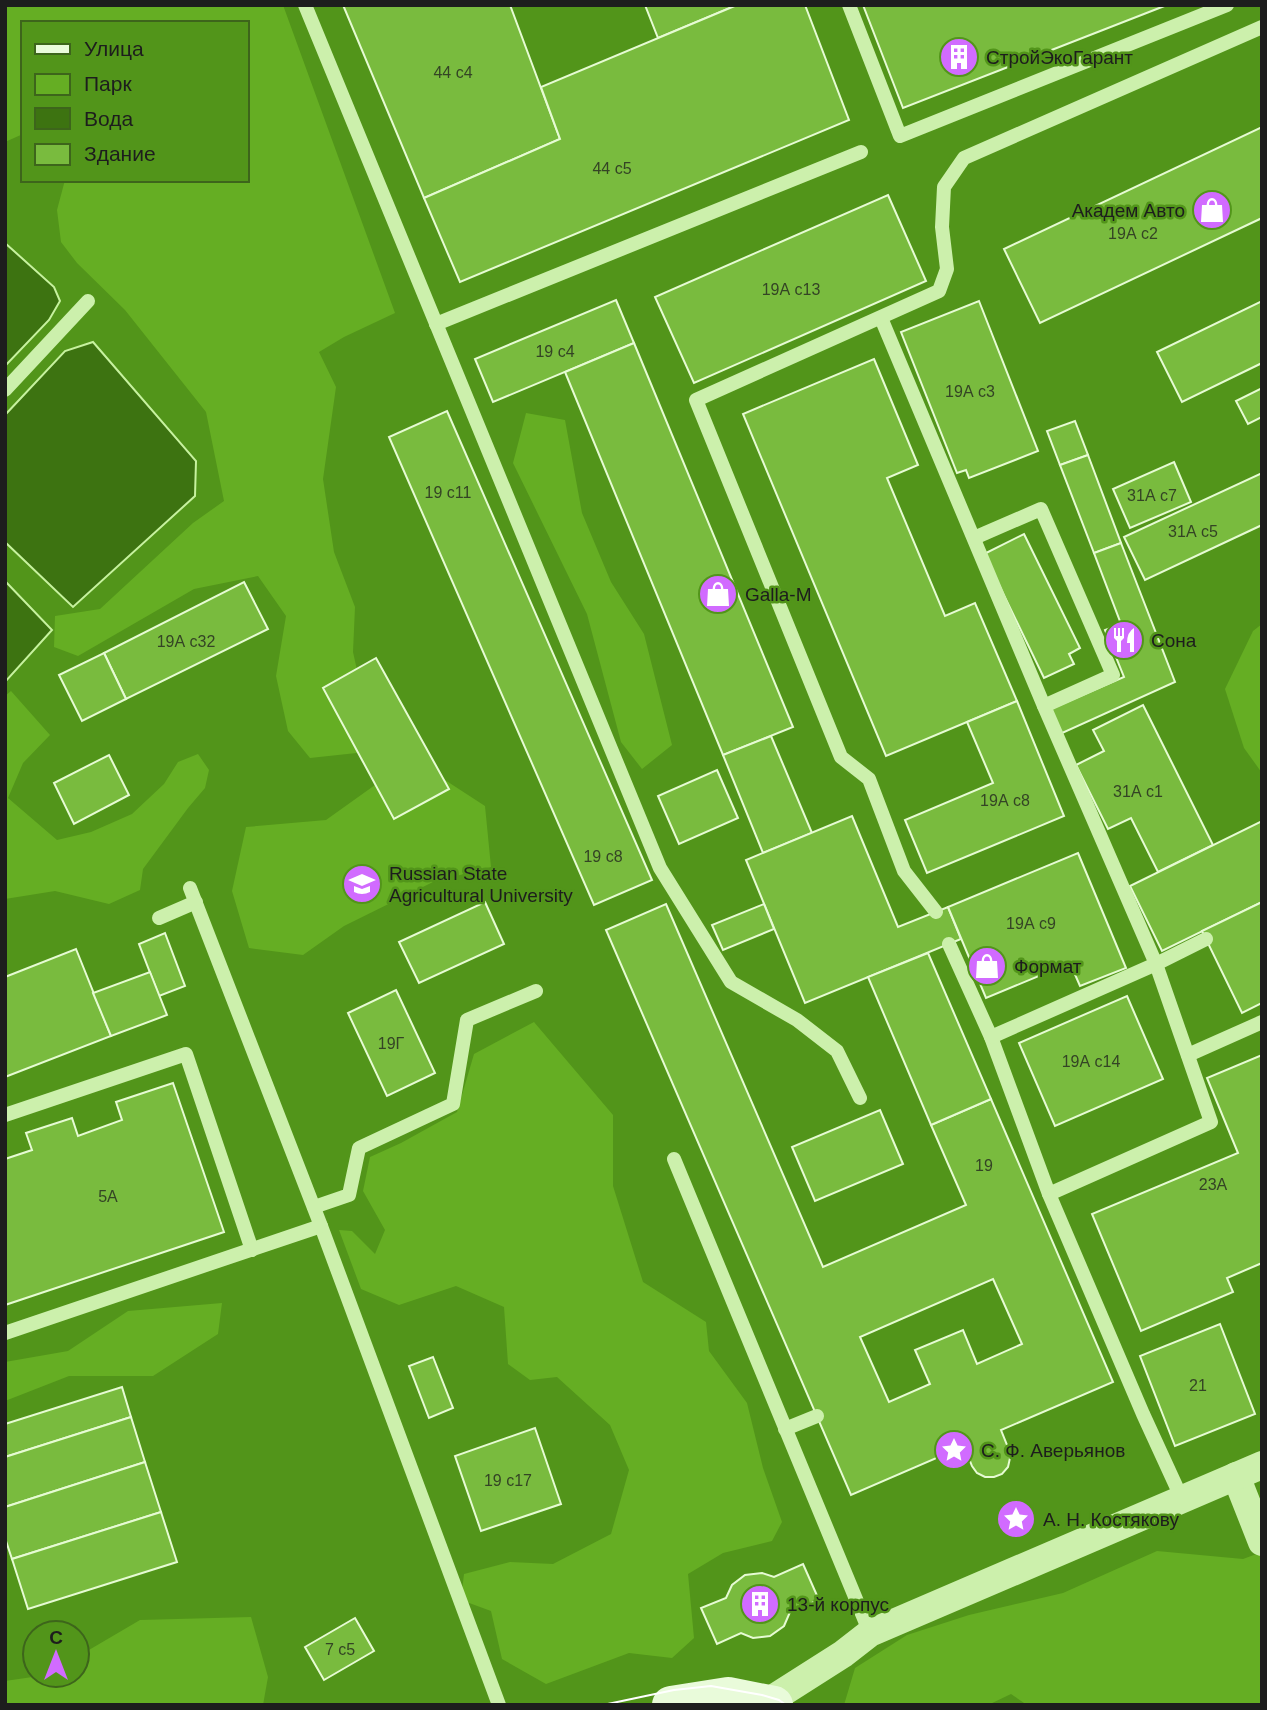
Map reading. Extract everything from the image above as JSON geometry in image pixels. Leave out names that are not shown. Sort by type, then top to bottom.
[{"type":"main road","points":[[671,1705],[728,1696],[769,1704]]},
{"type":"street","points":[[769,1704],[870,1633],[1249,1470],[1262,1542]]},
{"type":"lane","points":[[305,5],[660,868],[731,982],[797,1020],[837,1051],[860,1098]]},
{"type":"lane","points":[[849,5],[900,136],[1227,5]]},
{"type":"lane","points":[[936,912],[904,871],[869,779],[841,757],[696,400],[939,291],[947,269],[942,227],[944,187],[964,158],[1262,27]]},
{"type":"lane","points":[[436,324],[861,152]]},
{"type":"lane","points":[[5,390],[88,301]]},
{"type":"lane","points":[[881,318],[1156,964],[1211,1122],[1049,1194]]},
{"type":"lane","points":[[974,538],[1041,509],[1112,675],[1044,706]]},
{"type":"lane","points":[[190,888],[314,1207],[499,1705]]},
{"type":"lane","points":[[159,919],[196,902]]},
{"type":"lane","points":[[990,1037],[1156,964],[1206,939]]},
{"type":"lane","points":[[949,944],[990,1037],[1049,1194],[1182,1499]]},
{"type":"lane","points":[[314,1207],[349,1195],[359,1148],[453,1104],[467,1020],[536,991]]},
{"type":"lane","points":[[1188,1055],[1262,1022]]},
{"type":"lane","points":[[5,1115],[186,1054],[252,1250]]},
{"type":"lane","points":[[674,1159],[870,1633]]},
{"type":"lane","points":[[5,1333],[321,1226]]},
{"type":"lane","points":[[785,1429],[817,1416]]},
{"type":"green space","points":[[5,5],[283,5],[395,313],[319,352],[336,387],[323,479],[334,552],[355,607],[353,652],[375,751],[310,758],[288,731],[276,676],[286,616],[258,576],[194,589],[78,656],[54,647],[55,616],[100,609],[193,523],[224,501],[206,412],[125,310],[77,263],[61,242],[57,210],[64,182],[248,182],[248,21],[21,21],[21,135],[5,142]]},
{"type":"green space","points":[[526,413],[565,420],[582,513],[611,582],[644,634],[672,745],[642,769],[621,742],[587,614],[513,463]]},
{"type":"green space","points":[[1262,624],[1262,773],[1244,748],[1225,689],[1253,631]]},
{"type":"green space","points":[[11,691],[50,735],[23,763],[8,798],[57,840],[91,832],[132,814],[164,784],[178,762],[198,754],[209,770],[205,788],[143,869],[140,890],[109,904],[55,891],[5,899],[5,696]]},
{"type":"green space","points":[[409,777],[445,780],[485,806],[491,867],[433,882],[344,926],[303,955],[249,948],[232,891],[246,827],[326,820],[382,780]]},
{"type":"green space","points":[[534,1022],[613,1115],[613,1186],[643,1282],[706,1322],[709,1351],[747,1403],[763,1468],[782,1522],[772,1541],[723,1553],[688,1574],[694,1638],[672,1658],[629,1653],[546,1684],[502,1659],[491,1611],[461,1600],[464,1574],[510,1562],[553,1564],[611,1534],[629,1470],[610,1425],[557,1377],[530,1380],[508,1364],[504,1307],[456,1286],[399,1305],[361,1289],[339,1230],[352,1231],[375,1254],[385,1230],[363,1191],[370,1157],[457,1112],[474,1054]]},
{"type":"green space","points":[[222,1303],[218,1334],[153,1376],[69,1376],[5,1401],[5,1362],[68,1351],[128,1311]]},
{"type":"green space","points":[[1157,1551],[1243,1559],[1262,1552],[1262,1705],[1027,1705],[1011,1694],[988,1705],[844,1705],[855,1668],[907,1635],[969,1615],[1063,1593]]},
{"type":"green space","points":[[251,1617],[268,1677],[263,1705],[5,1705],[5,1681],[21,1679],[21,1689],[91,1689],[91,1649],[140,1620]]},
{"type":"water","points":[[5,243],[54,287],[60,301],[49,320],[5,366]]},
{"type":"water","points":[[93,342],[196,461],[195,496],[73,607],[5,542],[5,415],[65,351]]},
{"type":"water","points":[[5,581],[52,630],[5,682]]},
{"type":"building","points":[[343,5],[510,5],[560,139],[424,198]]},
{"type":"building","points":[[645,5],[737,5],[658,38]]},
{"type":"building","points":[[737,5],[805,5],[849,120],[460,282],[424,198],[560,139],[541,87]]},
{"type":"building","name":"СтройЭкоГарант","points":[[863,5],[1167,5],[903,108]]},
{"type":"building","points":[[1262,127],[1262,218],[1040,323],[1004,249]]},
{"type":"building","points":[[888,195],[926,281],[694,383],[655,297]]},
{"type":"building","points":[[616,300],[634,343],[493,402],[475,359]]},
{"type":"building","points":[[979,301],[1038,451],[969,478],[966,470],[957,473],[901,332]]},
{"type":"building","points":[[1262,301],[1262,363],[1182,402],[1157,352]]},
{"type":"building","points":[[634,343],[793,727],[723,755],[565,372]]},
{"type":"building","points":[[874,359],[918,465],[887,478],[945,616],[975,603],[1017,701],[886,756],[743,414]]},
{"type":"building","points":[[1262,388],[1262,417],[1248,424],[1236,401]]},
{"type":"building","points":[[447,411],[652,880],[594,905],[389,437]]},
{"type":"building","points":[[1075,421],[1088,455],[1060,465],[1047,431]]},
{"type":"building","points":[[1088,455],[1121,543],[1094,553],[1060,465]]},
{"type":"building","points":[[1174,462],[1191,502],[1130,528],[1113,489]]},
{"type":"building","points":[[1262,473],[1262,525],[1145,580],[1124,537]]},
{"type":"building","points":[[1024,534],[1080,648],[1069,654],[1074,664],[1044,678],[984,554]]},
{"type":"building","points":[[1121,543],[1175,682],[1060,734],[1048,710],[1124,677],[1105,630],[1121,624],[1094,553]]},
{"type":"building","points":[[244,582],[268,629],[126,699],[104,653]]},
{"type":"building","points":[[104,653],[126,699],[82,721],[59,675]]},
{"type":"building","points":[[376,658],[449,789],[394,819],[323,688]]},
{"type":"building","points":[[1017,701],[1064,816],[927,873],[905,820],[993,783],[967,722]]},
{"type":"building","points":[[1143,705],[1213,845],[1158,872],[1131,818],[1108,829],[1076,765],[1104,751],[1093,730]]},
{"type":"building","points":[[771,736],[812,833],[763,853],[723,755]]},
{"type":"building","points":[[109,755],[129,795],[74,824],[54,783]]},
{"type":"building","points":[[717,770],[738,818],[679,844],[658,796]]},
{"type":"building","points":[[852,816],[898,927],[948,907],[961,939],[805,1003],[746,860]]},
{"type":"building","points":[[1262,821],[1262,902],[1162,951],[1130,886]]},
{"type":"building","points":[[1078,853],[1126,968],[1080,986],[1070,963],[986,998],[948,907]]},
{"type":"building","points":[[485,902],[504,944],[419,983],[399,942]]},
{"type":"building","points":[[1262,902],[1262,1003],[1242,1013],[1202,931]]},
{"type":"building","points":[[666,904],[823,1267],[966,1205],[931,1125],[991,1099],[1113,1382],[1001,1430],[1010,1458],[1008,1467],[1002,1474],[985,1477],[977,1473],[964,1446],[851,1495],[606,930]],"holes":[[[993,1279],[1022,1344],[977,1364],[963,1330],[915,1350],[930,1384],[889,1402],[860,1337]]]},
{"type":"building","points":[[764,904],[774,929],[723,950],[712,925]]},
{"type":"building","points":[[165,933],[185,986],[159,996],[139,944]]},
{"type":"building","points":[[76,949],[111,1036],[5,1077],[5,977]]},
{"type":"building","points":[[928,953],[991,1099],[931,1125],[868,977]]},
{"type":"building","points":[[150,972],[167,1015],[111,1036],[93,993]]},
{"type":"building","points":[[396,990],[435,1073],[387,1096],[348,1013]]},
{"type":"building","points":[[1127,996],[1163,1079],[1055,1126],[1019,1043]]},
{"type":"building","points":[[1262,1055],[1262,1263],[1227,1278],[1233,1292],[1141,1331],[1092,1214],[1238,1153],[1207,1078]]},
{"type":"building","points":[[173,1083],[224,1232],[5,1305],[5,1159],[32,1150],[26,1133],[72,1118],[78,1136],[122,1120],[116,1102]]},
{"type":"building","points":[[880,1110],[903,1164],[815,1201],[792,1147]]},
{"type":"building","points":[[1220,1324],[1255,1414],[1175,1446],[1140,1356]]},
{"type":"building","points":[[433,1357],[453,1408],[429,1418],[409,1366]]},
{"type":"building","points":[[122,1387],[131,1417],[5,1457],[5,1424]]},
{"type":"building","points":[[131,1417],[145,1462],[5,1507],[5,1457]]},
{"type":"building","points":[[535,1428],[561,1504],[481,1531],[455,1456]]},
{"type":"building","points":[[145,1462],[161,1512],[12,1559],[5,1538],[5,1507]]},
{"type":"building","points":[[161,1512],[177,1562],[28,1609],[12,1559]]},
{"type":"building","name":"13-й корпус","points":[[803,1564],[819,1600],[790,1612],[784,1626],[770,1636],[753,1638],[741,1633],[717,1644],[701,1608],[726,1598],[732,1585],[745,1575],[762,1573],[774,1577]]},
{"type":"building","points":[[355,1618],[374,1651],[324,1680],[305,1647]]},
{"type":"tram line","points":[[603,1705],[674,1690],[711,1686],[762,1695],[786,1705]]},
{"type":"tram line","points":[[717,1705],[735,1705]]},
{"type":"place","name":"СтройЭкоГарант","points":[[959,57]]},
{"type":"place","name":"Академ Авто","points":[[1212,210]]},
{"type":"place","name":"Galla-M","points":[[718,594]]},
{"type":"place","name":"Сона","points":[[1124,640]]},
{"type":"place","name":"Russian State Agricultural University","points":[[362,884]]},
{"type":"place","name":"Формат","points":[[987,966]]},
{"type":"place","name":"С. Ф. Аверьянов","points":[[954,1450]]},
{"type":"place","name":"А. Н. Костякову","points":[[1016,1519]]},
{"type":"place","name":"13-й корпус","points":[[760,1604]]}]
